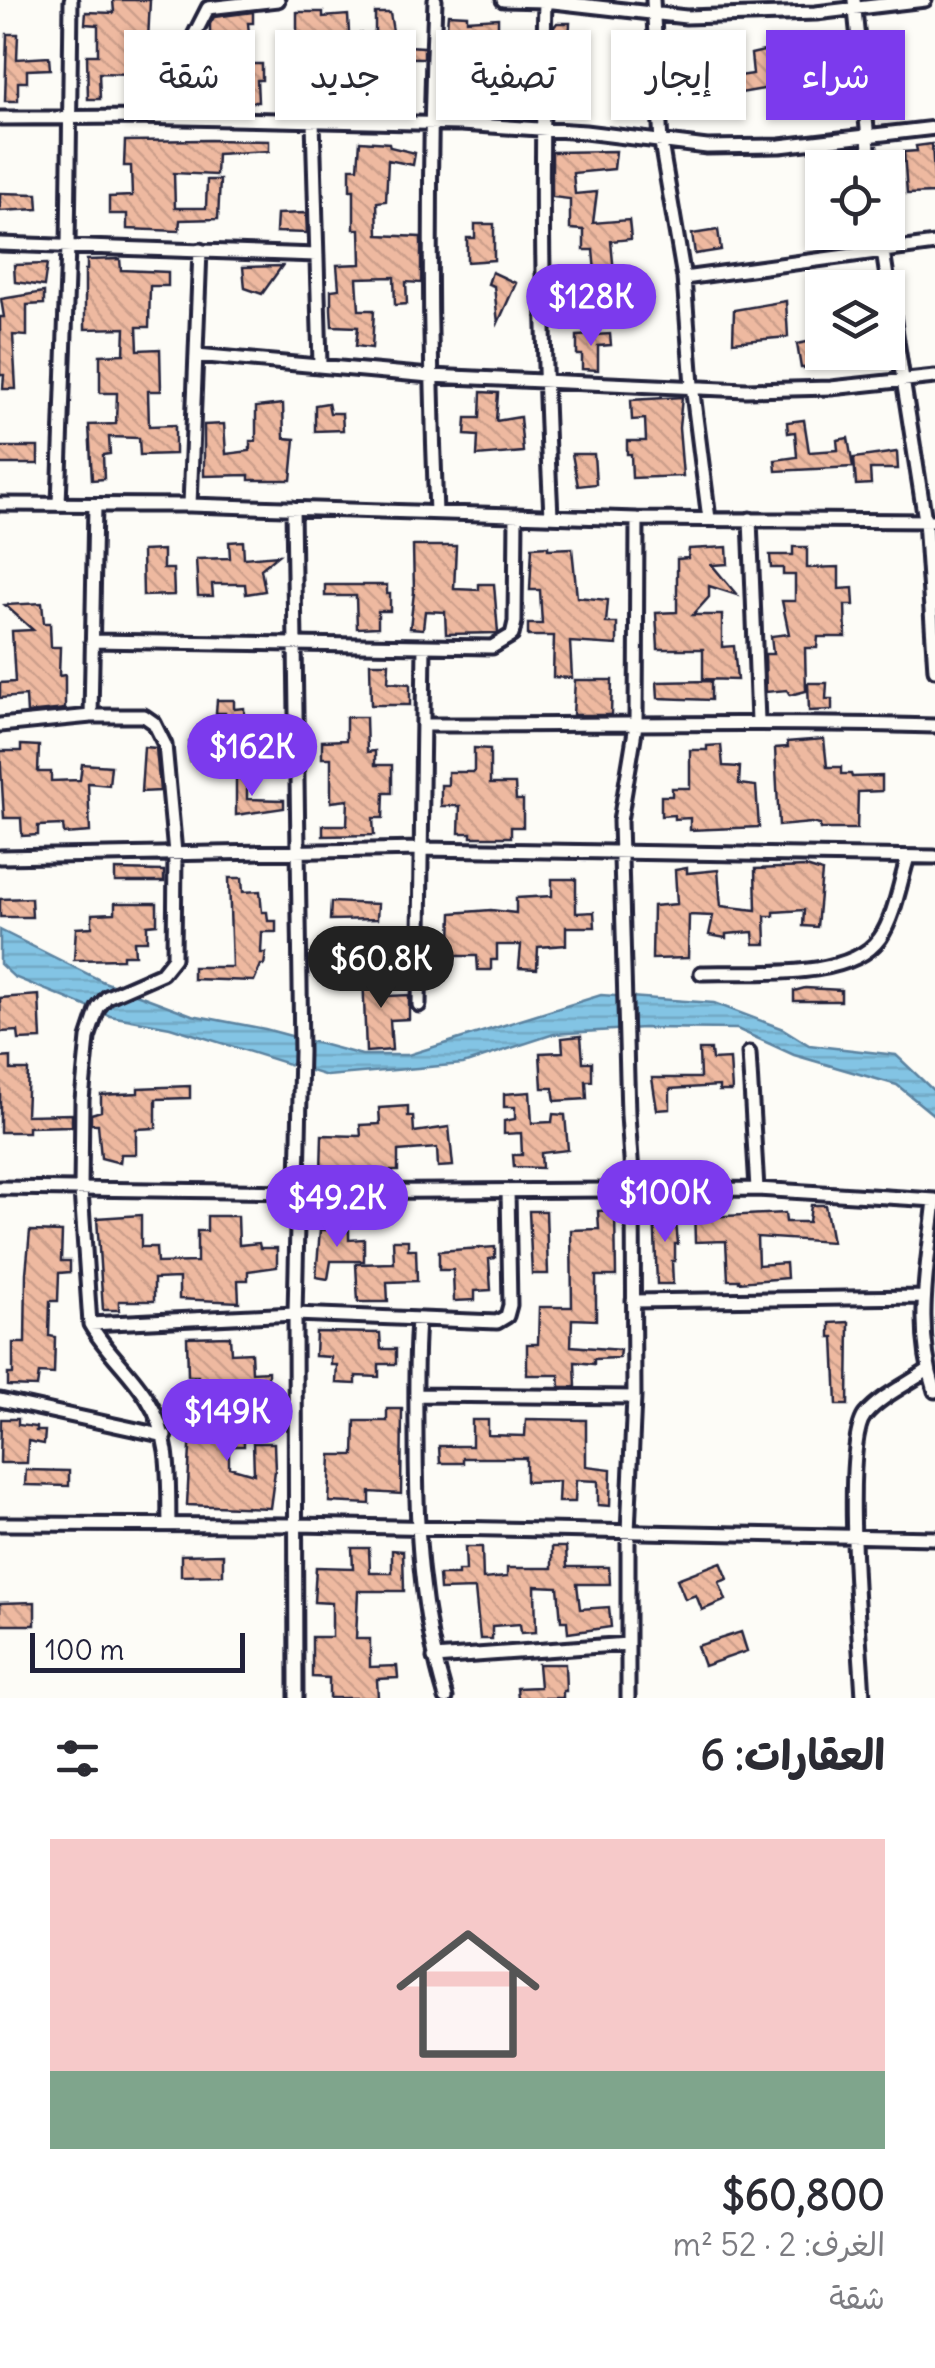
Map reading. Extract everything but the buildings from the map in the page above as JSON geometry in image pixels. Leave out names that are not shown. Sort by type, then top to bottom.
[{"type":"street","points":[[59,504],[71,0]]},
{"type":"street","points":[[197,30],[208,8],[278,0]]},
{"type":"street","points":[[435,0],[430,124],[430,376],[436,513]]},
{"type":"street","points":[[503,0],[654,7],[686,17],[925,0]]},
{"type":"street","points":[[545,0],[541,129],[544,380],[551,516]]},
{"type":"street","points":[[855,5],[869,150]]},
{"type":"street","points":[[654,7],[661,143],[684,278],[692,385],[709,519]]},
{"type":"street","points":[[0,118],[124,116]]},
{"type":"street","points":[[320,364],[313,120],[541,129],[620,135],[707,148],[780,146],[935,128]]},
{"type":"street","points":[[0,244],[317,255]]},
{"type":"street","points":[[905,247],[935,244]]},
{"type":"street","points":[[190,505],[200,250]]},
{"type":"street","points":[[684,278],[883,250],[902,381],[930,521],[935,670]]},
{"type":"street","points":[[196,355],[430,376],[790,391],[935,377]]},
{"type":"street","points":[[0,504],[190,505],[637,519],[930,521]]},
{"type":"street","points":[[91,716],[95,505]]},
{"type":"street","points":[[292,508],[300,1052],[295,1314],[296,1698]]},
{"type":"street","points":[[92,641],[492,646],[512,635],[515,622],[516,515]]},
{"type":"street","points":[[628,1698],[634,1302],[621,852],[624,790],[636,725],[637,519]]},
{"type":"street","points":[[750,519],[758,721]]},
{"type":"street","points":[[420,1004],[424,646]]},
{"type":"street","points":[[0,724],[144,716],[165,745],[174,852],[174,958],[162,973],[106,997],[98,1008],[88,1038],[82,1100],[81,1190],[90,1324],[149,1400],[165,1436],[169,1524]]},
{"type":"street","points":[[424,725],[758,721],[935,726]]},
{"type":"street","points":[[0,857],[421,849],[935,857]]},
{"type":"street","points":[[701,973],[822,968],[862,955],[882,934],[908,857]]},
{"type":"street","points":[[749,1053],[757,1190]]},
{"type":"street","points":[[0,1188],[296,1192],[757,1190],[935,1200],[922,1297],[928,1370],[935,1391]]},
{"type":"street","points":[[90,1324],[295,1314],[497,1322],[508,1316],[508,1190]]},
{"type":"street","points":[[634,1302],[922,1297]]},
{"type":"street","points":[[418,1321],[416,1529],[422,1592],[446,1698]]},
{"type":"street","points":[[863,1698],[854,1453],[860,1424],[881,1401],[928,1370]]},
{"type":"street","points":[[416,1395],[634,1397]]},
{"type":"street","points":[[0,1400],[165,1436]]},
{"type":"street","points":[[0,1524],[297,1525],[935,1538]]},
{"type":"street","points":[[434,1658],[628,1644]]},
{"type":"water","points":[[0,930],[104,982],[192,1015],[265,1029],[362,1055],[408,1055],[601,995],[714,1003],[783,1029],[809,1045],[896,1055],[935,1092],[935,1116],[897,1085],[794,1055],[737,1029],[643,1028],[554,1034],[463,1064],[327,1076],[170,1027],[110,1016],[14,977],[0,964]]}]
